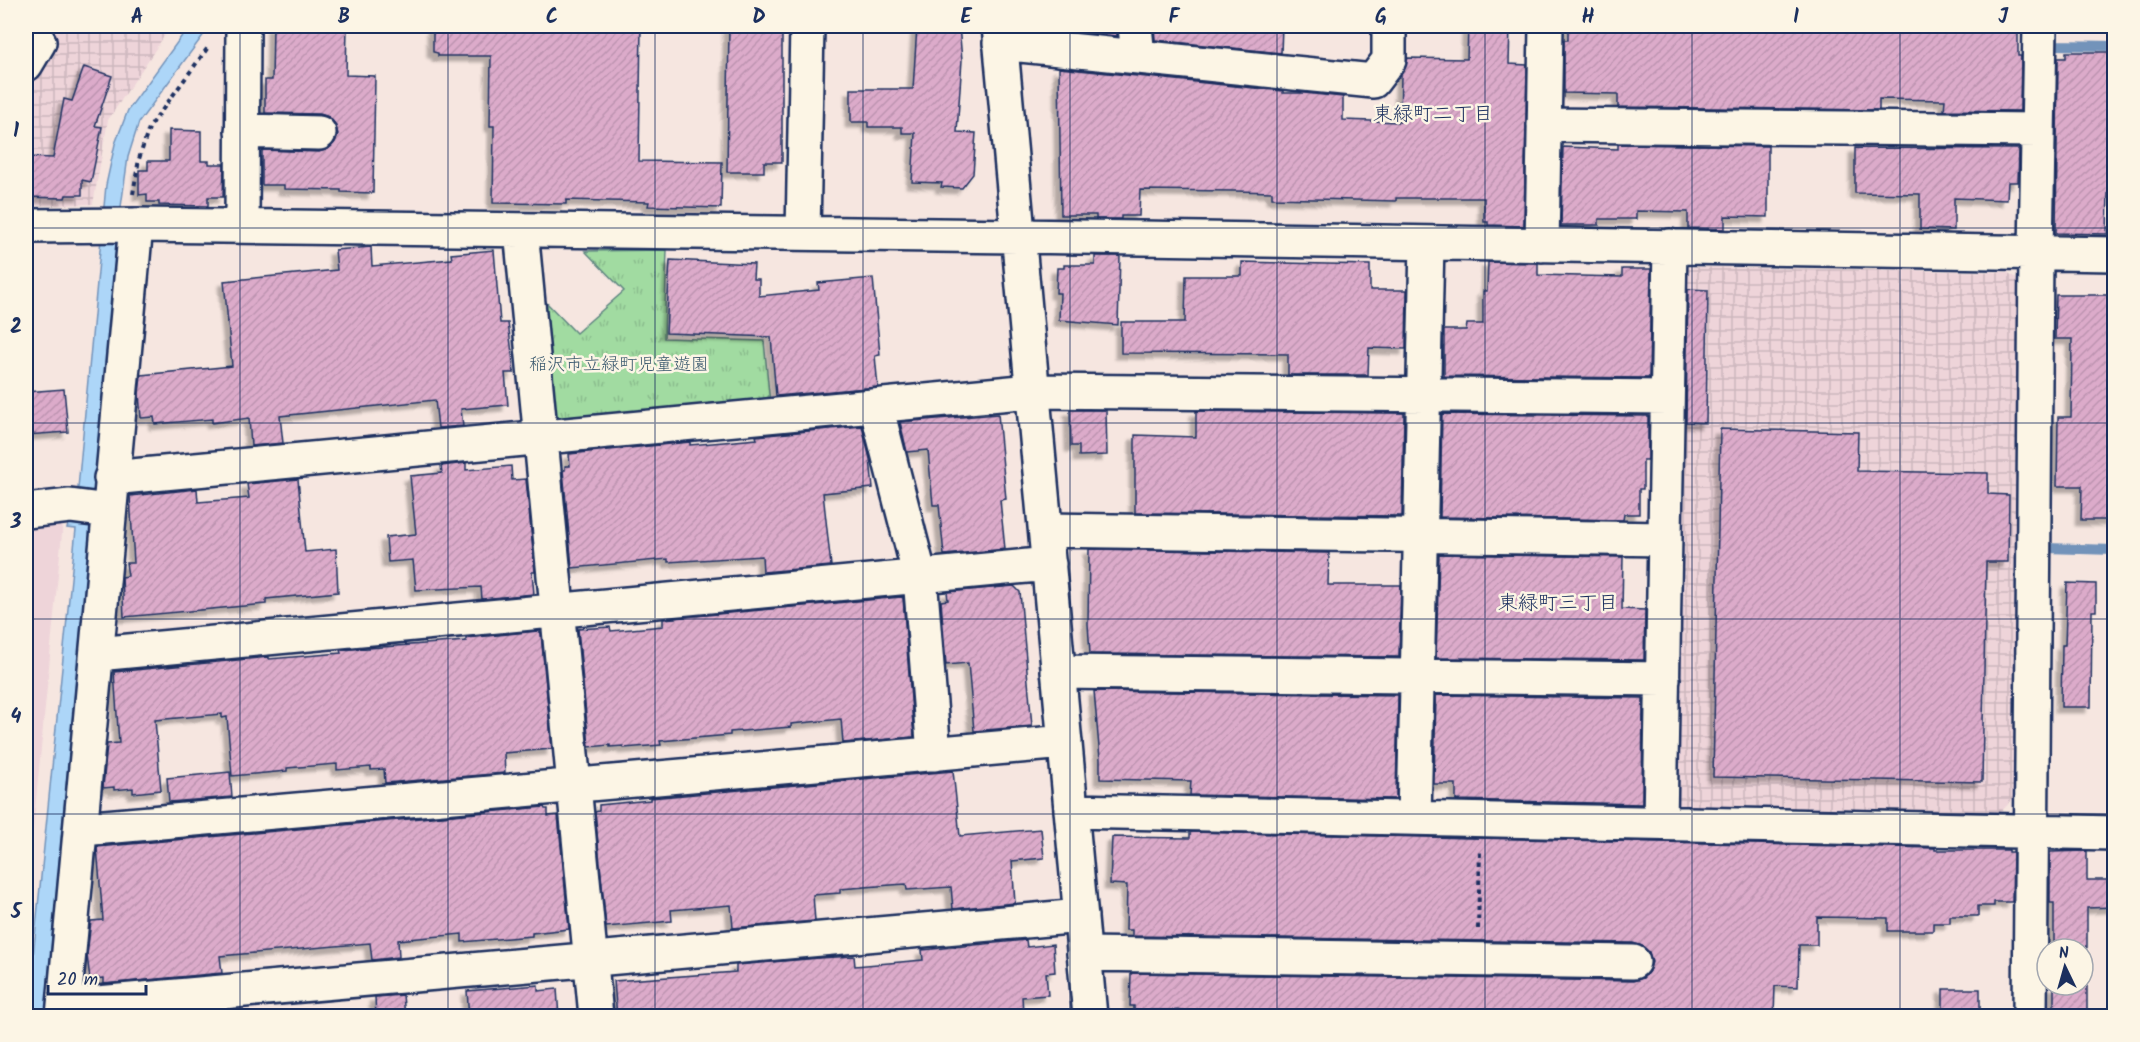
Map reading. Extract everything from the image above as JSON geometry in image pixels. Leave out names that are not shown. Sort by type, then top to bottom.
[{"type":"street","points":[[803,233],[807,26]]},
{"type":"street","points":[[1090,1017],[999,34],[1137,41],[1373,81],[1389,60],[1389,26]]},
{"type":"street","points":[[1542,244],[1546,26]]},
{"type":"street","points":[[2030,1017],[2030,831],[2040,26]]},
{"type":"street","points":[[229,32],[242,131],[242,226]]},
{"type":"street","points":[[1544,125],[2038,130]]},
{"type":"street","points":[[242,131],[319,133]]},
{"type":"street","points":[[131,225],[111,478],[92,509],[97,654],[64,1011],[590,959],[1081,916]]},
{"type":"street","points":[[26,226],[131,225],[803,233],[2115,254]]},
{"type":"street","points":[[521,230],[596,1017]]},
{"type":"street","points":[[1414,818],[1427,243]]},
{"type":"street","points":[[1660,823],[1670,246]]},
{"type":"street","points":[[111,478],[1032,391],[1667,397]]},
{"type":"street","points":[[876,406],[920,577],[934,754]]},
{"type":"street","points":[[26,511],[92,509]]},
{"type":"street","points":[[1046,530],[1665,539]]},
{"type":"street","points":[[97,654],[1048,564]]},
{"type":"street","points":[[1058,672],[1663,678]]},
{"type":"street","points":[[82,829],[1065,742]]},
{"type":"street","points":[[1071,811],[2115,833]]},
{"type":"street","points":[[1084,954],[1633,962]]},
{"type":"path","points":[[131,225],[137,170],[149,128],[229,32]]},
{"type":"path","points":[[1477,959],[1480,819]]},
{"type":"shaded area","points":[[26,26],[171,26],[108,120],[93,204],[26,206]]},
{"type":"shaded area","points":[[1690,267],[2007,272],[2023,283],[2014,798],[1997,816],[1678,809],[1670,797],[1678,275]]},
{"type":"shaded area","points":[[63,523],[26,902],[26,525]]},
{"type":"green space","name":"稲沢市立緑町児童遊園","points":[[667,250],[664,338],[764,341],[770,404],[567,422],[554,414],[544,300],[576,333],[624,291],[585,251]]},
{"type":"water","points":[[189,26],[210,26],[139,122],[128,157],[118,228],[45,1016],[27,1016],[76,529],[67,528],[77,499],[106,185],[115,144],[128,110]]},
{"type":"building","points":[[273,26],[347,26],[346,75],[375,76],[373,193],[284,189],[284,185],[262,185],[262,150],[319,152],[328,149],[335,142],[338,134],[335,124],[329,117],[320,114],[265,113],[265,80],[272,80]]},
{"type":"building","points":[[433,26],[641,26],[639,161],[722,162],[721,208],[648,206],[649,202],[566,200],[566,204],[493,203],[494,126],[490,126],[491,56],[438,56],[438,53],[433,52]]},
{"type":"building","points":[[729,26],[782,26],[782,162],[764,162],[764,172],[727,172]]},
{"type":"building","points":[[917,26],[959,26],[962,60],[957,132],[976,133],[973,174],[962,188],[941,187],[942,183],[912,182],[915,133],[902,133],[902,127],[868,127],[868,122],[851,122],[851,89],[913,89]]},
{"type":"building","points":[[1060,26],[1117,26],[1117,36],[1060,30]]},
{"type":"building","points":[[1154,26],[1282,26],[1281,53],[1155,40]]},
{"type":"building","points":[[1468,26],[1510,26],[1509,64],[1527,65],[1524,226],[1488,225],[1488,222],[1484,222],[1484,198],[1396,198],[1396,201],[1272,198],[1272,192],[1235,191],[1140,190],[1139,216],[1096,219],[1096,215],[1061,215],[1059,68],[1283,91],[1283,93],[1343,97],[1343,120],[1400,122],[1401,75],[1408,58],[1467,59]]},
{"type":"building","points":[[1568,26],[2018,26],[2018,56],[2021,56],[2020,111],[1944,110],[1945,100],[1879,99],[1879,110],[1618,107],[1618,94],[1564,93],[1564,40],[1568,40]]},
{"type":"building","points":[[2066,52],[2110,52],[2108,140],[2115,140],[2115,192],[2108,192],[2107,234],[2056,233],[2058,58],[2066,58]]},
{"type":"building","points":[[84,67],[112,76],[95,126],[102,127],[91,182],[82,180],[82,195],[66,195],[65,198],[26,197],[26,157],[53,158],[64,99],[72,101]]},
{"type":"building","points":[[169,130],[201,131],[201,161],[209,161],[209,164],[224,164],[223,197],[208,197],[208,206],[159,205],[159,202],[147,202],[147,194],[139,195],[139,170],[148,170],[148,161],[169,161]]},
{"type":"building","points":[[1618,144],[1768,146],[1768,217],[1725,216],[1725,229],[1688,228],[1688,212],[1636,211],[1636,219],[1599,219],[1599,225],[1561,225],[1563,147],[1618,149]]},
{"type":"building","points":[[1855,148],[2019,149],[2018,182],[2008,182],[2007,200],[1954,198],[1954,230],[1920,229],[1920,194],[1855,193]]},
{"type":"building","points":[[371,247],[372,266],[452,259],[451,254],[494,250],[500,323],[508,323],[514,373],[505,373],[508,405],[461,409],[463,426],[438,428],[435,400],[280,416],[283,443],[251,446],[249,418],[212,423],[212,419],[155,424],[154,417],[141,418],[139,394],[141,375],[232,366],[224,281],[337,270],[335,250]]},
{"type":"building","points":[[1095,256],[1120,256],[1118,325],[1059,320],[1060,293],[1056,293],[1057,268],[1064,268],[1064,265],[1095,265]]},
{"type":"building","points":[[670,260],[754,264],[753,279],[759,279],[759,296],[819,290],[818,283],[873,278],[880,355],[875,356],[878,387],[776,396],[771,337],[666,333]]},
{"type":"building","points":[[1242,262],[1370,265],[1370,290],[1407,290],[1406,349],[1369,348],[1368,375],[1288,375],[1288,354],[1121,353],[1121,322],[1185,322],[1186,276],[1242,276]]},
{"type":"building","points":[[1488,262],[1538,263],[1538,275],[1622,277],[1622,269],[1651,269],[1649,378],[1444,376],[1444,330],[1466,330],[1467,324],[1483,324],[1483,291],[1487,291]]},
{"type":"building","points":[[1688,289],[1708,290],[1706,423],[1686,422]]},
{"type":"building","points":[[2056,295],[2111,295],[2111,300],[2115,300],[2115,520],[2081,520],[2082,486],[2057,486],[2058,417],[2071,417],[2072,339],[2055,339]]},
{"type":"building","points":[[64,389],[68,432],[26,435],[26,392]]},
{"type":"building","points":[[1070,410],[1106,410],[1107,455],[1079,456],[1079,446],[1071,446]]},
{"type":"building","points":[[1196,411],[1404,413],[1402,516],[1135,513],[1135,435],[1196,437]]},
{"type":"building","points":[[998,414],[1006,499],[1000,500],[1005,549],[944,555],[939,505],[933,505],[928,450],[907,452],[900,422]]},
{"type":"building","points":[[1442,414],[1648,416],[1648,460],[1643,460],[1643,489],[1639,489],[1639,514],[1624,514],[1623,520],[1440,517]]},
{"type":"building","points":[[862,426],[870,459],[873,488],[823,493],[831,566],[763,572],[762,556],[668,562],[668,559],[572,568],[563,470],[565,466],[570,466],[569,454],[690,442],[690,445],[757,439],[756,436]]},
{"type":"building","points":[[1720,429],[1858,432],[1857,471],[1988,473],[1988,494],[2009,495],[2008,562],[1986,562],[1982,782],[1713,777]]},
{"type":"building","points":[[466,463],[466,470],[511,466],[512,480],[526,479],[535,572],[532,572],[534,594],[482,599],[481,587],[416,590],[413,560],[388,562],[386,537],[416,534],[410,476],[442,473],[441,466]]},
{"type":"building","points":[[298,479],[305,552],[336,549],[338,592],[266,599],[266,604],[124,617],[122,577],[128,576],[126,563],[134,563],[130,496],[197,489],[198,502],[249,498],[247,484]]},
{"type":"building","points":[[1089,549],[1329,553],[1328,585],[1401,585],[1399,657],[1090,654]]},
{"type":"building","points":[[1439,554],[1623,557],[1622,609],[1645,610],[1644,660],[1436,658]]},
{"type":"building","points":[[2067,583],[2096,584],[2096,611],[2092,611],[2091,707],[2061,707],[2062,645],[2065,645]]},
{"type":"building","points":[[1014,586],[1020,592],[1032,726],[974,731],[968,663],[946,665],[941,601],[948,600],[947,592]]},
{"type":"building","points":[[903,598],[914,737],[843,743],[841,719],[791,724],[791,727],[730,732],[730,735],[660,741],[661,745],[624,748],[623,746],[610,747],[610,745],[589,747],[578,629],[610,627],[611,631],[663,626],[663,619]]},
{"type":"building","points":[[538,631],[541,633],[552,749],[504,753],[505,773],[385,783],[384,769],[371,770],[371,767],[337,770],[337,764],[232,776],[227,717],[222,718],[222,714],[155,720],[161,790],[133,793],[133,788],[114,790],[114,787],[103,788],[107,744],[119,743],[114,672],[269,657],[269,659],[341,653],[340,650],[466,641],[466,638]]},
{"type":"building","points":[[1094,691],[1398,695],[1396,799],[1190,795],[1191,781],[1100,779]]},
{"type":"building","points":[[1436,695],[1643,698],[1642,804],[1456,800],[1456,784],[1434,784]]},
{"type":"building","points":[[953,771],[960,836],[1041,829],[1044,858],[1012,861],[1015,903],[953,909],[951,887],[907,890],[906,884],[840,889],[840,893],[813,895],[815,921],[733,928],[731,905],[671,910],[672,921],[606,927],[595,812],[599,811],[599,805],[650,800],[650,798]]},
{"type":"building","points":[[230,772],[232,797],[169,802],[167,778]]},
{"type":"building","points":[[544,807],[548,809],[548,816],[558,815],[569,929],[532,933],[532,936],[462,942],[462,934],[398,940],[399,957],[372,960],[370,943],[220,956],[222,973],[104,984],[104,978],[90,979],[87,955],[91,921],[103,920],[97,847]]},
{"type":"building","points":[[1190,832],[2009,850],[2013,852],[2012,902],[1994,902],[1994,906],[1978,906],[1978,916],[1950,916],[1950,923],[1933,923],[1933,931],[1888,931],[1888,918],[1817,917],[1817,945],[1799,945],[1798,987],[1775,986],[1774,1017],[1634,1017],[1480,1013],[1388,1014],[1388,1017],[1240,1017],[1240,1011],[1134,1010],[1134,1006],[1130,1006],[1131,973],[1633,981],[1643,978],[1652,962],[1649,952],[1633,943],[1132,936],[1132,930],[1126,930],[1127,885],[1110,884],[1112,837],[1190,838]]},
{"type":"building","points":[[2087,851],[2087,880],[2115,880],[2115,907],[2087,908],[2087,937],[2054,937],[2054,903],[2050,903],[2050,852]]},
{"type":"building","points":[[1026,940],[1027,947],[1053,944],[1055,972],[1046,973],[1048,995],[1022,997],[1023,1011],[961,1017],[916,1017],[916,1009],[818,1017],[617,1017],[614,981],[736,972],[736,965],[819,958],[854,956],[855,966],[923,960],[922,950]]},
{"type":"building","points":[[538,985],[538,991],[557,989],[559,1017],[469,1017],[467,991]]},
{"type":"building","points":[[1943,989],[1980,989],[1980,1017],[1943,1017]]},
{"type":"building","points":[[403,995],[405,1017],[376,1017],[375,997]]},
{"type":"building","points":[[2054,997],[2087,997],[2087,1013],[2054,1013]]},
{"type":"building","points":[[225,1011],[225,1017],[158,1017]]},
{"type":"waterway","points":[[2054,35],[2054,45],[2114,46]]},
{"type":"waterway","points":[[2046,548],[2114,550]]},
{"type":"district","name":"東緑町二丁目","points":[[1433,115]]},
{"type":"district","name":"東緑町三丁目","points":[[1558,604]]}]
